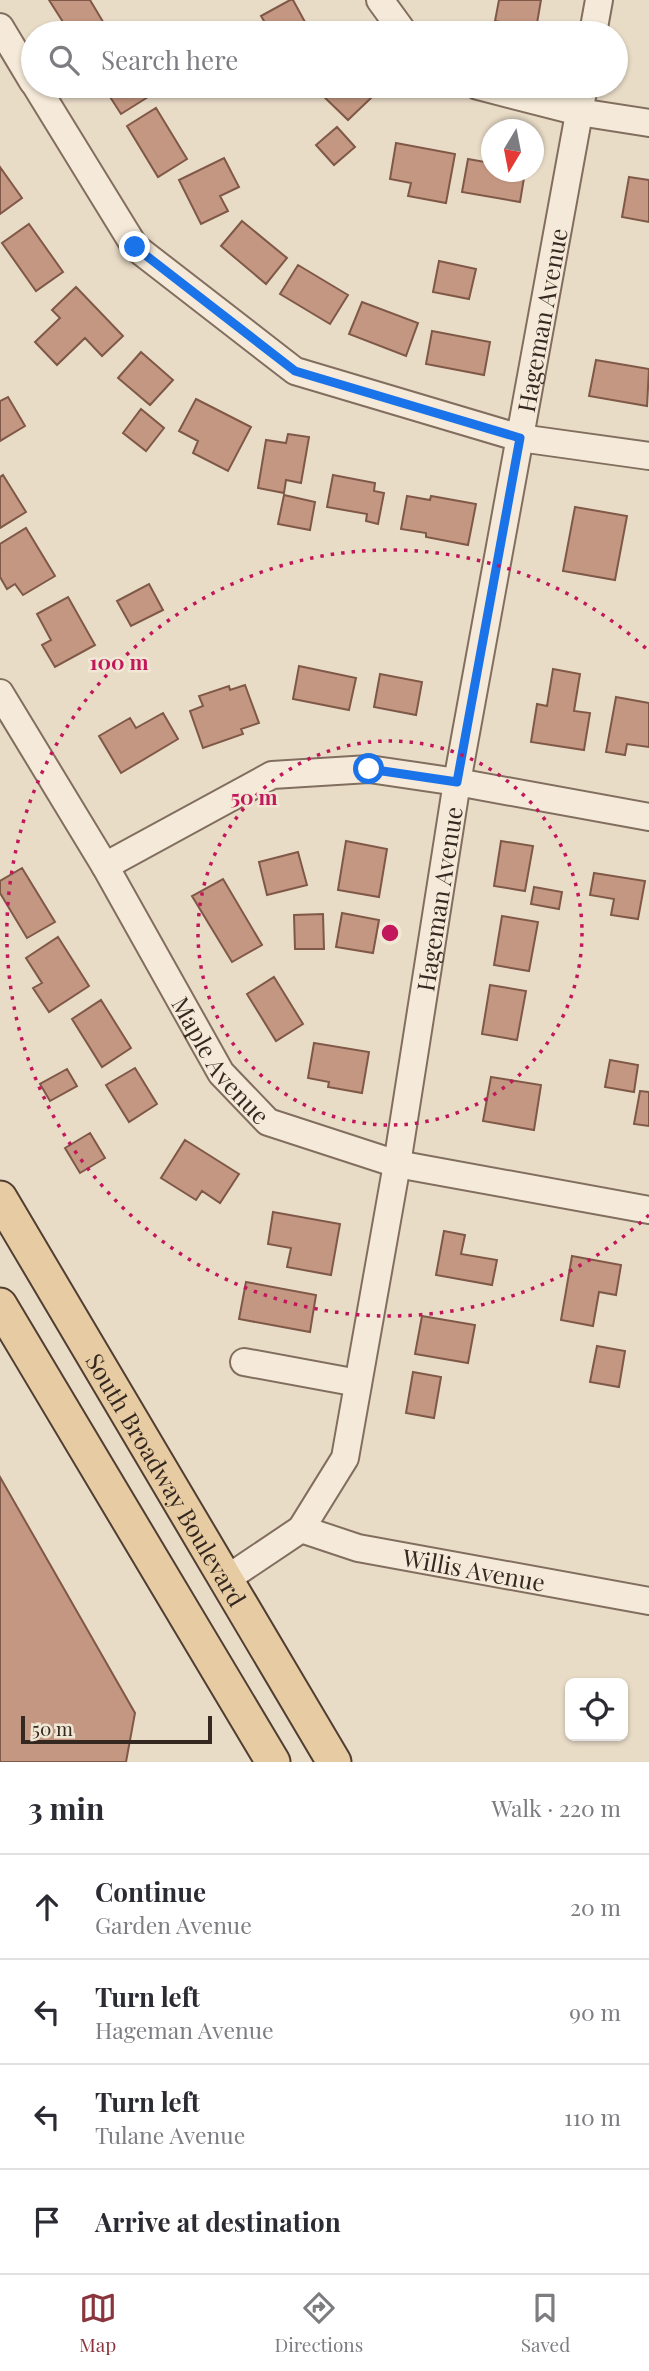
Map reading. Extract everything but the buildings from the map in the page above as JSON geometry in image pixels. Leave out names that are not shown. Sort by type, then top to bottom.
[{"type":"main road","name":"South Broadway Boulevard","points":[[0,1198],[334,1762]]},
{"type":"main road","points":[[0,1305],[273,1762]]},
{"type":"street","points":[[380,0],[395,21]]},
{"type":"street","points":[[595,21],[599,0]]},
{"type":"street","points":[[0,27],[21,62]]},
{"type":"street","points":[[43,98],[135,247],[295,371],[520,438],[649,456]]},
{"type":"street","points":[[525,98],[579,112],[649,123]]},
{"type":"street","name":"Hageman Avenue","points":[[225,1580],[301,1528],[345,1458],[397,1164],[457,782],[582,98]]},
{"type":"street","name":"Maple Avenue","points":[[0,693],[105,866],[221,1073],[268,1122],[397,1164],[649,1210]]},
{"type":"street","points":[[105,866],[272,775],[369,769],[649,817]]},
{"type":"street","points":[[244,1363],[358,1383]]},
{"type":"street","name":"Willis Avenue","points":[[301,1528],[358,1548],[649,1601]]},
{"type":"route","points":[[135,247],[295,371],[520,438],[457,782],[369,769]]}]
